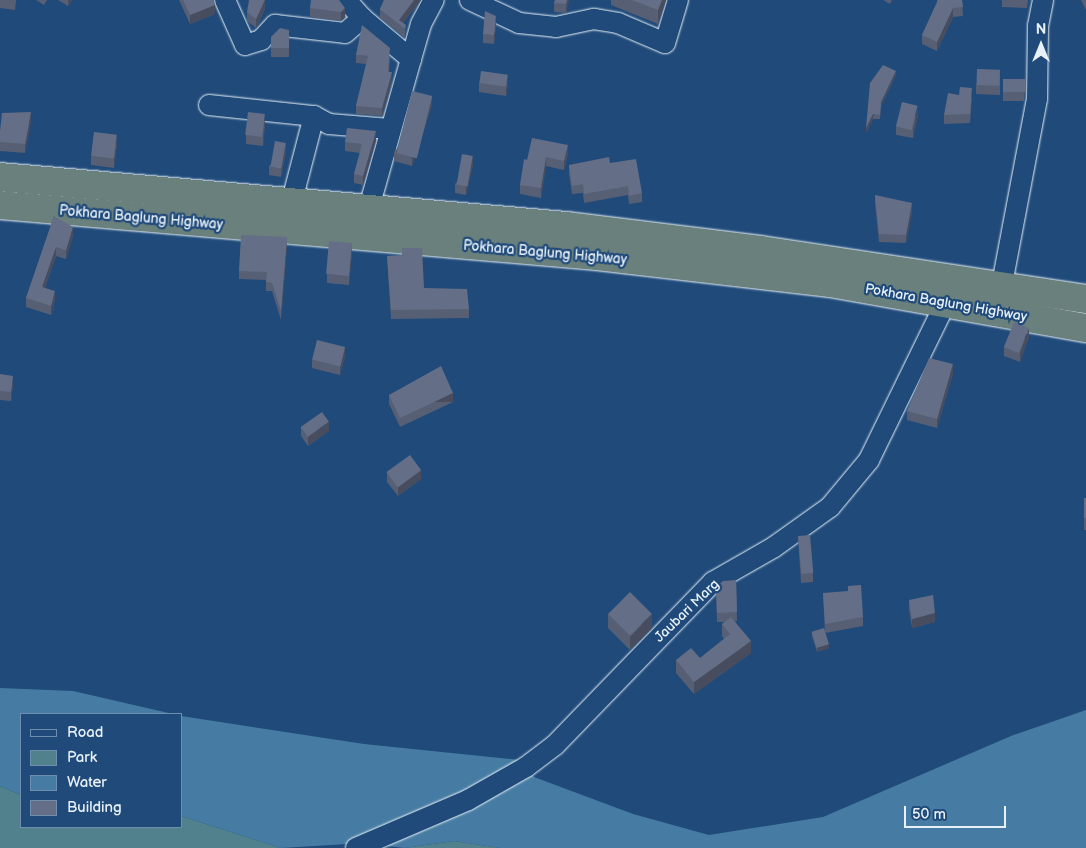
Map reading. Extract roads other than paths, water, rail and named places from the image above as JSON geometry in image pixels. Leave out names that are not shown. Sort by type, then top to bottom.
[{"type":"highway","name":"Pokhara Baglung Highway","points":[[0,177],[368,211],[566,226],[1002,284],[1086,299]]},
{"type":"highway","name":"Pokhara Baglung Highway","points":[[0,205],[597,256],[946,302],[1086,328]]},
{"type":"street","points":[[224,0],[245,45],[261,40],[274,25],[345,32],[362,18]]},
{"type":"street","points":[[346,0],[362,18],[411,59]]},
{"type":"street","points":[[368,211],[420,24],[434,0]]},
{"type":"street","points":[[470,0],[519,23],[556,27],[594,19],[618,23],[665,43],[678,0]]},
{"type":"street","points":[[1002,284],[1037,99],[1038,26],[1043,0]]},
{"type":"street","points":[[209,105],[314,116],[329,124],[390,129]]},
{"type":"street","points":[[291,204],[314,116]]},
{"type":"street","name":"Jaubari Marg","points":[[356,848],[468,800],[526,768],[555,745],[713,582],[774,547],[830,507],[869,460],[946,302]]},
{"type":"water","points":[[0,688],[73,691],[169,713],[20,713],[20,795],[0,786]]},
{"type":"water","points":[[1086,710],[1086,848],[501,848],[454,841],[404,848],[364,843],[281,848],[182,816],[182,716],[364,744],[521,760],[534,777],[633,814],[709,835],[823,817],[1011,736]]}]
